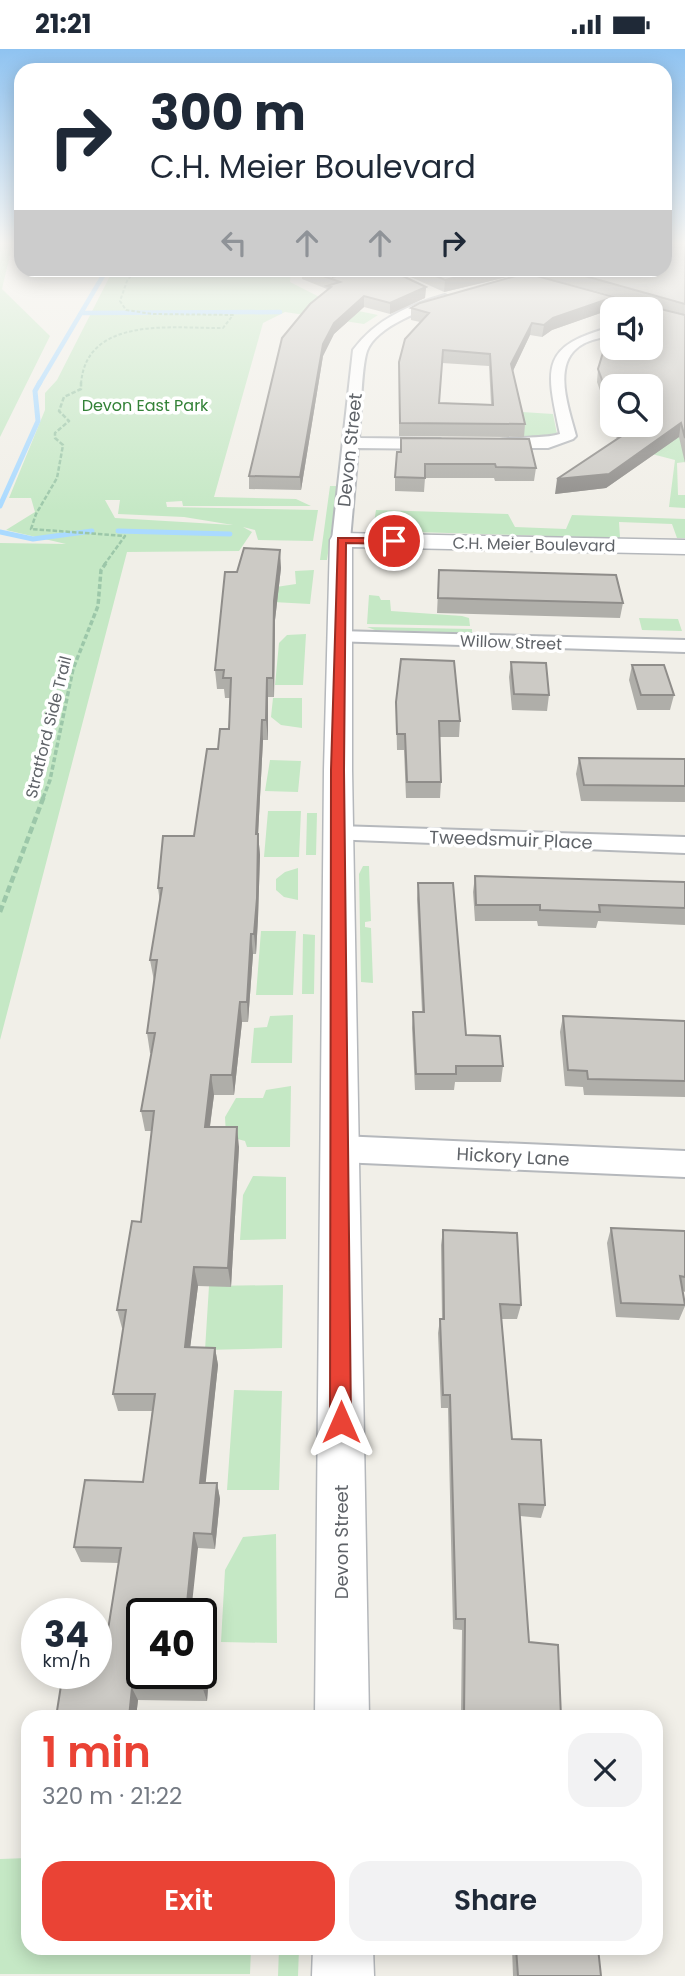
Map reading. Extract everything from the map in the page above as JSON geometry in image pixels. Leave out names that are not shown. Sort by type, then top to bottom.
[{"type":"street","name":"Devon Street","points":[[342,1710],[338,637],[341,540],[360,350],[375,332]]},
{"type":"street","points":[[482,445],[529,445],[548,443],[568,436],[557,370],[571,345],[600,335]]},
{"type":"street","points":[[350,443],[454,444]]},
{"type":"street","name":"C.H. Meier Boulevard","points":[[341,540],[685,547]]},
{"type":"street","name":"Willow Street","points":[[338,637],[685,646]]},
{"type":"street","name":"Tweedsmuir Place","points":[[338,834],[685,845]]},
{"type":"street","name":"Hickory Lane","points":[[340,1149],[685,1164]]},
{"type":"path","name":"Stratford Side Trail","points":[[0,912],[50,780],[73,669],[98,606],[101,570],[125,536],[32,529],[35,513],[58,476],[58,460],[63,445],[55,438],[55,433],[69,421],[59,411],[64,397],[81,390],[80,379],[91,351],[110,340],[137,332]]},
{"type":"green space","points":[[0,332],[46,332],[50,336],[0,437]]},
{"type":"green space","name":"Devon East Park","points":[[81,332],[260,332],[214,497],[296,499],[311,506],[183,506],[182,501],[166,502],[167,507],[318,510],[313,541],[258,540],[255,530],[243,527],[252,532],[239,551],[127,552],[0,1040],[0,543],[66,544],[6,530],[35,512],[31,498],[9,498],[45,410],[45,393],[57,380]],"holes":[[[105,500],[120,500],[118,514],[184,517],[233,525],[115,518]]]},
{"type":"green space","points":[[651,360],[656,360],[662,374],[652,374]]},
{"type":"green space","points":[[663,377],[685,429],[685,462],[677,463],[678,495],[685,495],[685,508],[669,507],[675,460],[648,453],[652,437],[663,437]]},
{"type":"green space","points":[[522,412],[553,414],[557,434],[523,442]]},
{"type":"green space","points":[[330,486],[338,486],[327,560],[320,560]]},
{"type":"green space","points":[[376,510],[508,514],[515,527],[566,529],[572,515],[685,519],[685,538],[677,538],[672,524],[619,522],[620,538],[379,531],[373,529]]},
{"type":"green space","points":[[314,570],[310,604],[273,602],[276,587],[296,584],[295,571]]},
{"type":"green space","points":[[369,595],[390,600],[391,611],[462,616],[469,618],[470,626],[367,624]]},
{"type":"green space","points":[[639,618],[678,619],[682,631],[642,630]]},
{"type":"green space","points":[[367,627],[472,629],[472,633],[375,630]]},
{"type":"green space","points":[[306,634],[303,685],[275,685],[279,643],[287,635]]},
{"type":"green space","points":[[273,698],[302,698],[302,728],[281,725],[271,717]]},
{"type":"green space","points":[[270,760],[301,761],[298,792],[265,791]]},
{"type":"green space","points":[[268,811],[301,811],[299,857],[264,857]]},
{"type":"green space","points":[[307,813],[317,813],[316,855],[306,855]]},
{"type":"green space","points":[[363,866],[369,866],[371,921],[365,922],[365,927],[371,928],[373,983],[361,982],[359,874]]},
{"type":"green space","points":[[298,868],[298,900],[284,897],[276,890],[276,879],[285,872]]},
{"type":"green space","points":[[261,931],[296,931],[293,995],[256,995]]},
{"type":"green space","points":[[303,934],[315,935],[314,994],[302,994]]},
{"type":"green space","points":[[293,1015],[292,1063],[251,1063],[254,1028],[267,1027],[270,1016]]},
{"type":"green space","points":[[291,1086],[290,1147],[247,1147],[245,1141],[226,1136],[225,1117],[236,1098],[263,1098],[266,1090]]},
{"type":"green space","points":[[253,1176],[286,1177],[286,1239],[240,1240],[243,1195]]},
{"type":"green space","points":[[283,1285],[282,1348],[205,1350],[209,1286]]},
{"type":"green space","points":[[234,1390],[282,1391],[279,1490],[227,1490]]},
{"type":"green space","points":[[276,1534],[277,1643],[221,1642],[225,1570],[243,1537]]},
{"type":"green space","points":[[21,1858],[21,1955],[251,1955],[250,1974],[0,1974],[0,1859]]},
{"type":"green space","points":[[279,1955],[299,1955],[298,1976],[278,1976]]},
{"type":"building","points":[[287,332],[329,332],[323,344],[300,477],[249,476],[282,338]]},
{"type":"building","points":[[412,332],[527,332],[511,364],[525,424],[400,423],[399,362],[405,339]],"holes":[[[443,350],[490,354],[493,405],[439,403]]]},
{"type":"building","points":[[663,332],[685,332],[685,438],[681,423],[663,436],[663,374],[600,374],[598,369],[601,360],[663,360]]},
{"type":"building","points":[[620,437],[661,437],[609,474],[557,479]]},
{"type":"building","points":[[401,438],[529,439],[536,468],[496,467],[495,464],[425,464],[425,478],[395,477],[397,452],[401,452]]},
{"type":"building","points":[[244,548],[280,550],[274,601],[273,678],[267,678],[266,720],[262,720],[256,834],[257,898],[254,934],[251,934],[247,1002],[240,1002],[232,1075],[211,1075],[205,1127],[237,1127],[228,1268],[194,1267],[185,1347],[215,1348],[200,1483],[217,1483],[212,1534],[194,1533],[188,1598],[126,1598],[126,1689],[132,1689],[130,1710],[57,1710],[60,1689],[112,1689],[112,1605],[121,1548],[74,1547],[85,1480],[143,1482],[155,1394],[113,1394],[126,1310],[117,1310],[132,1221],[141,1222],[154,1111],[141,1111],[155,1033],[147,1033],[157,960],[150,960],[162,888],[158,888],[163,836],[194,836],[207,749],[218,749],[220,729],[229,729],[231,678],[223,678],[224,670],[215,670],[225,572],[237,572]]},
{"type":"building","points":[[439,570],[616,575],[623,603],[438,598]]},
{"type":"building","points":[[401,659],[454,661],[460,721],[439,721],[441,782],[407,782],[405,734],[397,734],[396,702]]},
{"type":"building","points":[[511,662],[546,663],[549,695],[514,694]]},
{"type":"building","points":[[632,665],[664,665],[674,695],[641,695]]},
{"type":"building","points":[[579,758],[685,759],[685,786],[584,785]]},
{"type":"building","points":[[475,876],[685,882],[685,908],[599,905],[600,912],[540,910],[540,905],[476,905]]},
{"type":"building","points":[[418,883],[453,883],[466,1035],[500,1036],[503,1066],[456,1066],[456,1074],[416,1074],[413,1012],[424,1012]]},
{"type":"building","points":[[563,1016],[685,1021],[685,1081],[588,1079],[587,1071],[568,1070]]},
{"type":"building","points":[[611,1228],[685,1231],[685,1277],[680,1276],[685,1305],[621,1303]]},
{"type":"building","points":[[443,1230],[517,1233],[521,1305],[500,1304],[512,1439],[541,1440],[545,1505],[519,1504],[529,1642],[558,1645],[561,1710],[464,1710],[465,1619],[456,1619],[450,1395],[443,1395],[440,1319],[444,1319]]},
{"type":"building","points":[[516,1955],[599,1955],[601,1976],[518,1976]]},
{"type":"waterway","points":[[39,384],[70,332]]},
{"type":"waterway","points":[[0,506],[38,421],[35,391],[40,382]]},
{"type":"waterway","points":[[0,532],[33,539],[92,531]]},
{"type":"waterway","points":[[118,531],[230,534]]},
{"type":"route","points":[[341,1422],[338,770],[341,540],[394,541]]}]
